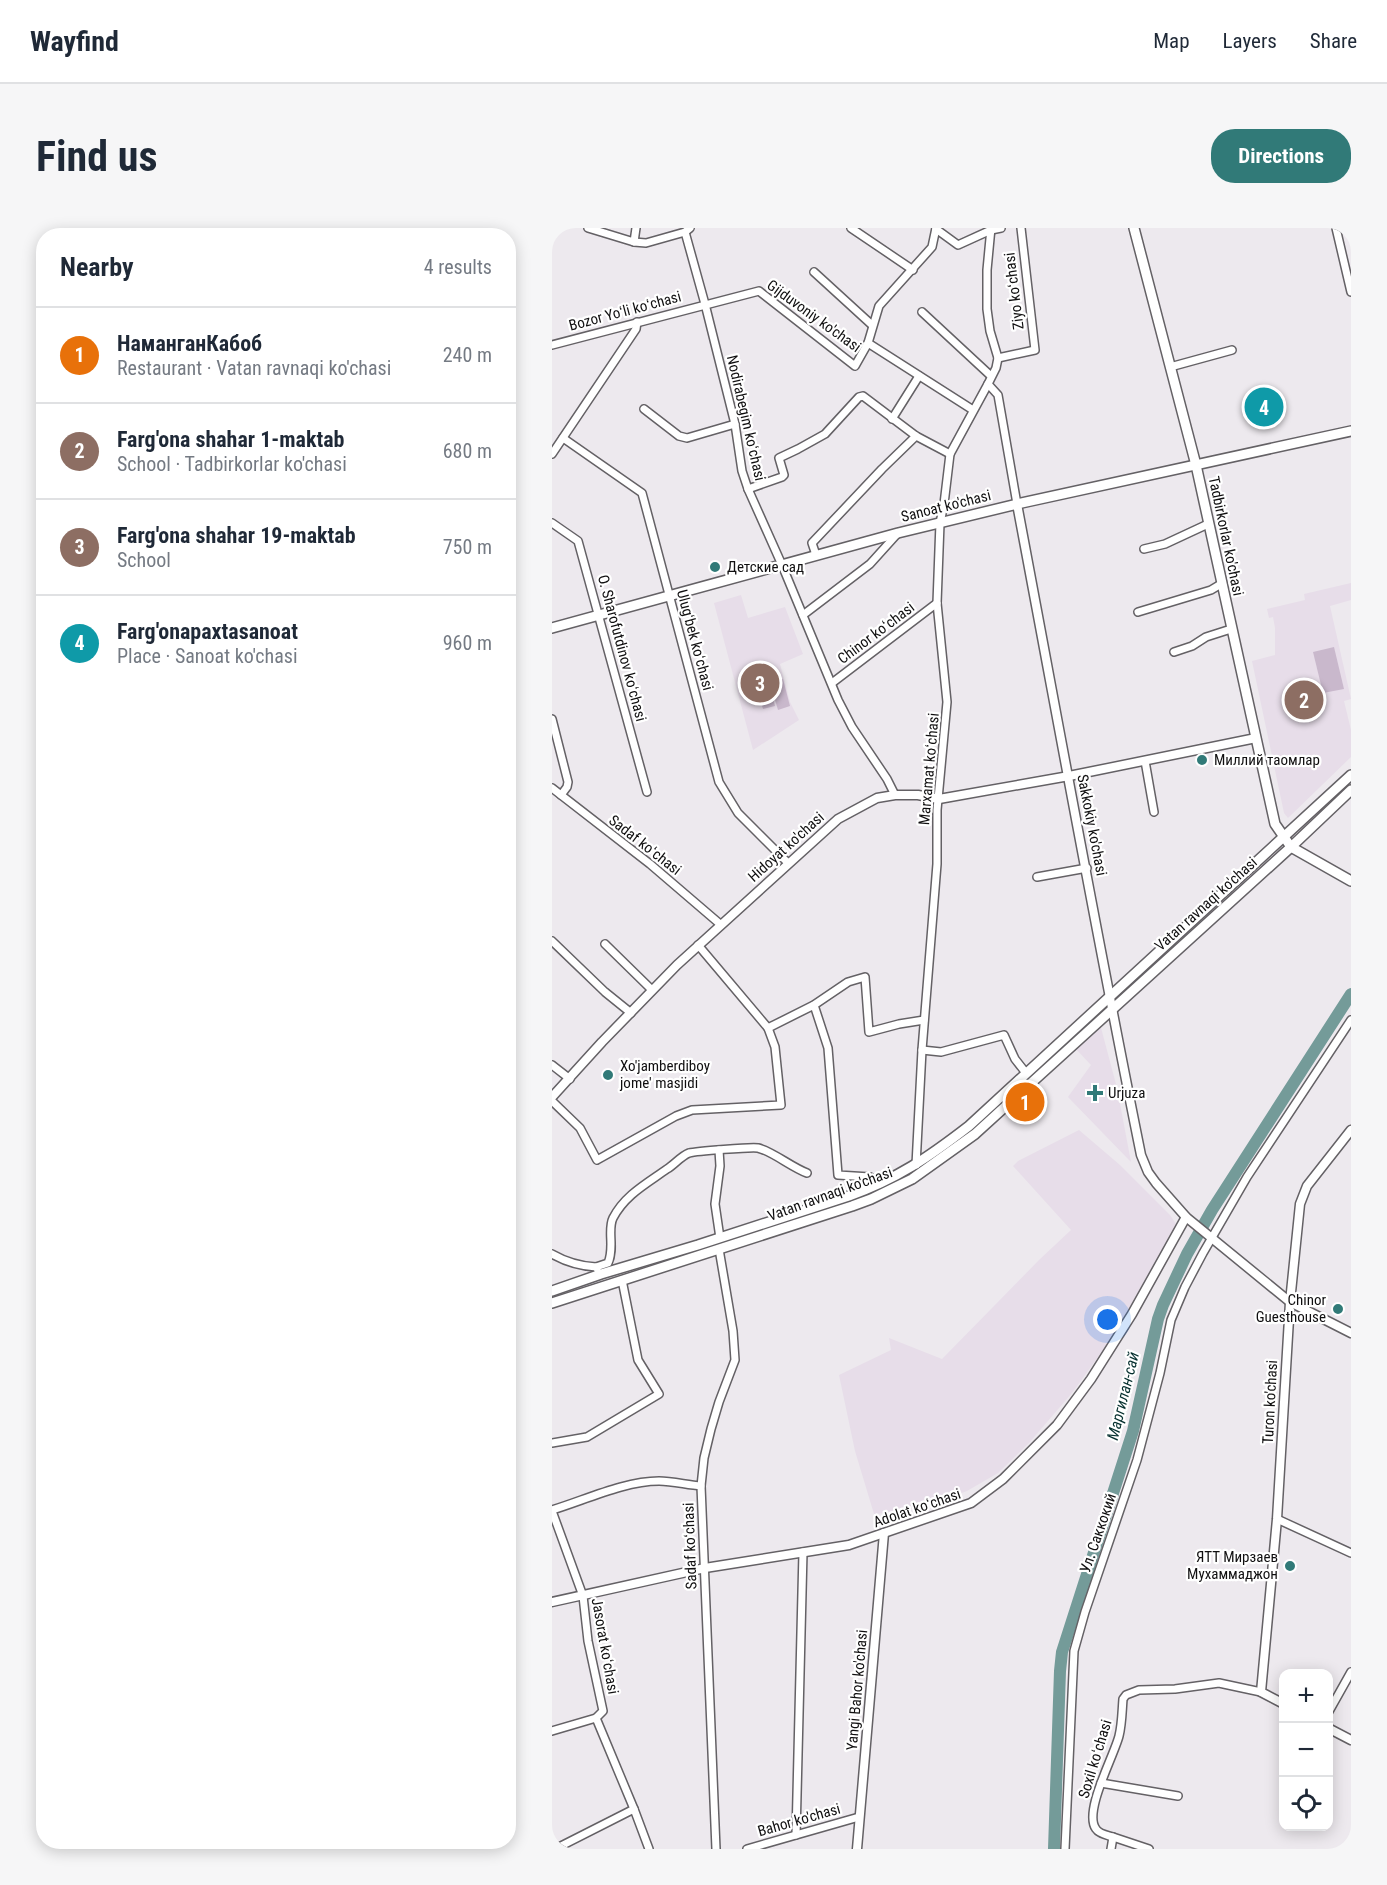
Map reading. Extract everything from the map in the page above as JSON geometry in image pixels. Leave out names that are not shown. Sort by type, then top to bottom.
[{"type":"main road","name":"Tadbirkorlar ko'chasi","points":[[1134,228],[1196,465],[1275,824],[1291,847],[1351,881]]},
{"type":"main road","name":"Sanoat ko'chasi","points":[[552,627],[898,533],[1017,504],[1351,431]]},
{"type":"main road","points":[[1283,838],[1351,775]]},
{"type":"main road","points":[[1291,847],[1351,790]]},
{"type":"main road","name":"Vatan ravnaqi ko'chasi","points":[[552,1302],[622,1280],[699,1250],[720,1238],[849,1196],[916,1166],[969,1126],[1283,838]]},
{"type":"main road","name":"Vatan ravnaqi ko'chasi","points":[[552,1291],[598,1271],[699,1250],[719,1249],[871,1199],[912,1179],[975,1134],[1291,847]]},
{"type":"street","points":[[588,228],[634,242],[646,243],[688,230]]},
{"type":"street","points":[[634,242],[636,228]]},
{"type":"street","points":[[851,228],[913,270]]},
{"type":"street","points":[[936,228],[958,245],[991,229],[1001,228]]},
{"type":"street","name":"Gijduvoniy ko'chasi","points":[[705,304],[759,291],[855,366],[868,343],[879,306],[932,247],[936,228]]},
{"type":"street","name":"Ziyo koʻchasi","points":[[998,358],[1035,350],[1021,228]]},
{"type":"street","points":[[1336,228],[1351,292]]},
{"type":"street","points":[[988,384],[998,358],[990,331],[987,309],[987,270],[991,229]]},
{"type":"street","name":"Nodirabegim koʻchasi","points":[[688,230],[735,424],[742,471],[748,489],[852,728],[887,779],[895,795]]},
{"type":"street","points":[[814,272],[872,325]]},
{"type":"street","name":"Bozor Yoʻli koʻchasi","points":[[552,345],[705,304]]},
{"type":"street","points":[[922,312],[991,376]]},
{"type":"street","points":[[552,454],[636,329],[637,322]]},
{"type":"street","points":[[868,343],[973,410]]},
{"type":"street","points":[[1170,367],[1232,350]]},
{"type":"street","points":[[892,419],[920,376]]},
{"type":"street","name":"Marxamat koʻchasi","points":[[916,1166],[924,1020],[937,864],[937,810],[948,702],[937,603],[940,523],[950,453],[988,384]]},
{"type":"street","name":"Sakkokiy ko'chasi","points":[[988,384],[998,395],[1109,997],[1141,1155],[1148,1172],[1186,1217],[1290,1302],[1351,1333]]},
{"type":"street","points":[[748,489],[782,477],[784,475],[779,458],[825,434],[859,397],[863,396],[916,436],[950,453]]},
{"type":"street","points":[[644,409],[679,436],[687,438],[735,424]]},
{"type":"street","points":[[816,555],[812,543],[916,436]]},
{"type":"street","name":"Ulugʻbek koʻchasi","points":[[563,438],[642,493],[719,782],[738,813],[788,863]]},
{"type":"street","name":"O. Sharofutdinov koʻchasi","points":[[552,524],[578,541],[647,792]]},
{"type":"street","points":[[1144,549],[1165,544],[1208,524]]},
{"type":"street","points":[[803,615],[870,564],[898,533]]},
{"type":"street","points":[[1138,612],[1210,590],[1221,584]]},
{"type":"street","name":"Chinor koʻchasi","points":[[832,683],[937,603]]},
{"type":"street","points":[[1174,652],[1192,646],[1206,637],[1232,629]]},
{"type":"street","points":[[552,719],[568,782],[561,795]]},
{"type":"street","name":"Hidoyat ko'chasi","points":[[552,1099],[595,1048],[720,924],[838,819],[877,798],[918,795],[939,799],[1069,776],[1256,738]]},
{"type":"street","points":[[1145,761],[1154,812]]},
{"type":"street","name":"Sadaf koʻchasi","points":[[552,788],[650,864],[720,924]]},
{"type":"street","points":[[1037,878],[1087,868]]},
{"type":"street","points":[[553,943],[631,1013]]},
{"type":"street","points":[[605,944],[652,990]]},
{"type":"street","points":[[552,1099],[580,1128],[597,1160],[676,1116],[692,1110],[781,1104],[775,1047],[768,1028],[698,945]]},
{"type":"street","points":[[768,1028],[814,1005],[848,982],[865,977],[869,1032],[924,1020]]},
{"type":"street","points":[[814,1005],[828,1048],[838,1175],[870,1177],[879,1184]]},
{"type":"street","name":"Ул. Саккокий","points":[[1065,1849],[1074,1651],[1137,1460],[1171,1320],[1185,1287],[1247,1177],[1351,1020]]},
{"type":"street","points":[[922,1050],[941,1052],[1004,1035],[1015,1059],[1026,1074]]},
{"type":"street","points":[[552,1065],[570,1079]]},
{"type":"street","name":"Turon ko'chasi","points":[[1261,1692],[1277,1519],[1290,1302],[1302,1195],[1351,1130]]},
{"type":"street","points":[[552,1254],[561,1260],[598,1271],[608,1263],[612,1244],[610,1225],[620,1205],[632,1193],[688,1153],[757,1148],[807,1173]]},
{"type":"street","points":[[719,1150],[720,1166],[715,1204],[720,1238]]},
{"type":"street","name":"Adolat koʻchasi","points":[[552,1602],[705,1568],[849,1545],[971,1503],[1003,1479],[1057,1425],[1091,1379],[1126,1323],[1186,1217]]},
{"type":"street","name":"Sadaf koʻchasi","points":[[716,1849],[701,1486],[704,1458],[711,1429],[735,1360],[733,1331],[719,1249]]},
{"type":"street","points":[[552,1443],[587,1437],[660,1394],[638,1360],[622,1280]]},
{"type":"street","points":[[552,1510],[624,1487],[659,1481],[701,1486]]},
{"type":"street","name":"Jasorat koʻchasi","points":[[552,1510],[583,1596],[588,1641],[603,1712],[596,1718],[649,1849]]},
{"type":"street","points":[[1277,1519],[1351,1553]]},
{"type":"street","name":"Yangi Bahor ko'chasi","points":[[857,1849],[884,1533]]},
{"type":"street","points":[[796,1835],[803,1552]]},
{"type":"street","points":[[1333,1706],[1351,1672]]},
{"type":"street","name":"Soxil koʻchasi","points":[[1113,1837],[1096,1830],[1094,1807],[1118,1737],[1123,1699],[1126,1695],[1139,1690],[1175,1689],[1219,1683],[1261,1692]]},
{"type":"street","points":[[1261,1692],[1279,1701]]},
{"type":"street","points":[[552,1731],[596,1718]]},
{"type":"street","points":[[1333,1730],[1351,1740]]},
{"type":"street","points":[[1101,1783],[1178,1796]]},
{"type":"street","points":[[555,1849],[634,1809]]},
{"type":"street","name":"Bahor ko'chasi","points":[[747,1849],[859,1817]]},
{"type":"street","points":[[1111,1849],[1113,1837],[1149,1849]]},
{"type":"shaded area","points":[[1351,583],[1351,600],[1330,606],[1351,699],[1344,701],[1351,730],[1351,757],[1288,818],[1284,813],[1252,661],[1275,655],[1275,628],[1273,617],[1269,618],[1267,609],[1305,600],[1304,594]]},
{"type":"shaded area","points":[[741,595],[748,618],[785,607],[803,654],[780,664],[790,702],[799,720],[753,750],[714,603]]},
{"type":"shaded area","points":[[1334,647],[1344,689],[1323,693],[1313,652]]},
{"type":"shaded area","points":[[783,679],[790,706],[778,710],[770,683]]},
{"type":"shaded area","points":[[769,683],[775,706],[763,709],[756,687]]},
{"type":"shaded area","name":"Urjuza","points":[[1100,1024],[1117,1088],[1131,1162],[1068,1097],[1091,1065],[1076,1049]]},
{"type":"shaded area","points":[[1079,1130],[1120,1165],[1170,1215],[1176,1224],[1114,1335],[1072,1393],[1029,1443],[998,1473],[967,1491],[930,1505],[909,1511],[874,1514],[855,1451],[839,1375],[891,1350],[889,1338],[942,1359],[1071,1230],[1013,1166],[1018,1161]]},
{"type":"waterway","name":"Маргилан-сай","points":[[1054,1849],[1062,1652],[1133,1431],[1158,1319],[1187,1254],[1212,1210],[1351,994]]},
{"type":"place","name":"Farg'onapaxtasanoat","points":[[1264,407]]},
{"type":"place","name":"Детские сад","points":[[715,567]]},
{"type":"place","name":"Farg'ona shahar 19-maktab","points":[[760,683]]},
{"type":"place","name":"Farg'ona shahar 1-maktab","points":[[1304,700]]},
{"type":"place","name":"Миллий таомлар","points":[[1202,760]]},
{"type":"place","name":"Xo'jamberdiboy jome' masjidi","points":[[608,1075]]},
{"type":"place","name":"Urjuza","points":[[1095,1093]]},
{"type":"place","name":"НаманганКабоб","points":[[1025,1102]]},
{"type":"place","name":"Chinor Guesthouse","points":[[1338,1309]]},
{"type":"place","name":"ЯТТ Мирзаев Мухаммаджон","points":[[1290,1566]]}]
